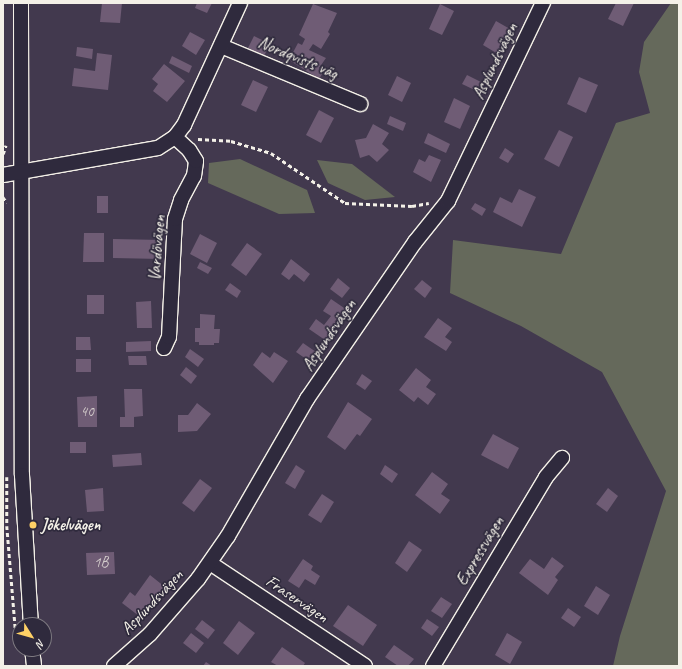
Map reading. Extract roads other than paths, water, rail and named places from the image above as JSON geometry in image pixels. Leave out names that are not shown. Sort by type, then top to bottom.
[{"type":"street","points":[[20,3],[22,475],[31,617]]},
{"type":"street","points":[[3,176],[158,148],[176,137],[184,125],[240,3]]},
{"type":"street","name":"Asplundsvägen","points":[[114,666],[150,634],[210,563],[228,536],[307,399],[415,242],[448,201],[543,3]]},
{"type":"street","name":"Nordqvists väg","points":[[221,46],[360,104]]},
{"type":"street","name":"Vardövägen","points":[[164,348],[170,337],[175,219],[181,200],[194,176],[196,161],[189,150],[176,137]]},
{"type":"street","name":"Expressvägen","points":[[433,666],[546,477],[562,458]]},
{"type":"street","name":"Fraservägen","points":[[210,563],[365,666]]},
{"type":"place","name":"Jökelvägen","points":[[33,525]]}]
